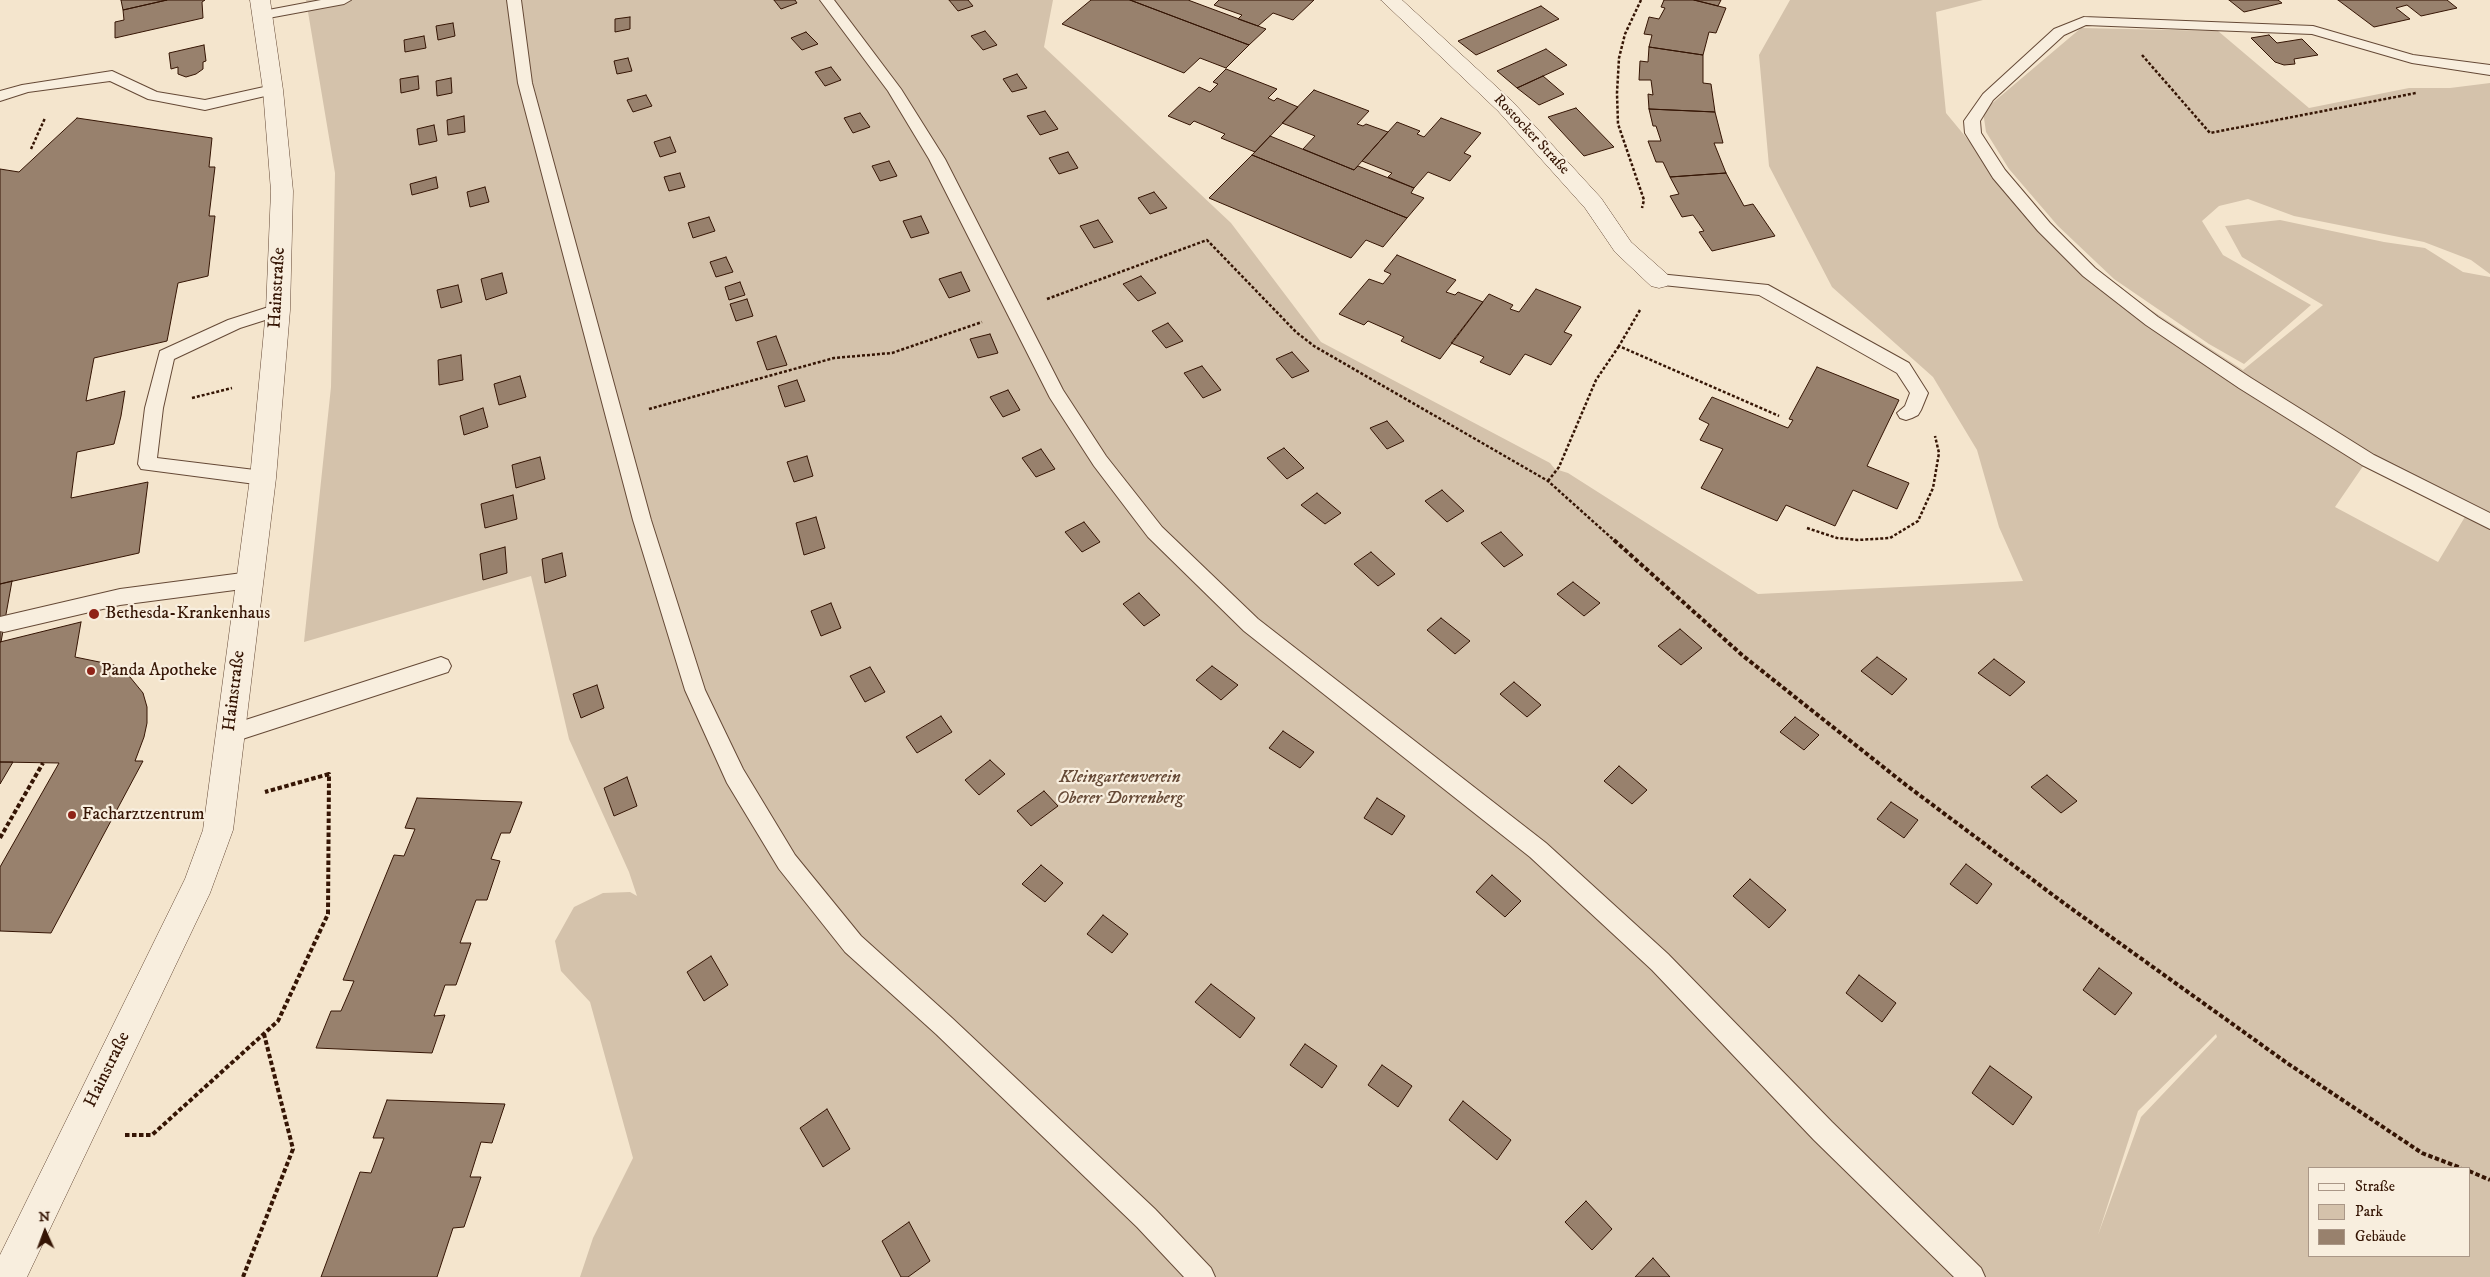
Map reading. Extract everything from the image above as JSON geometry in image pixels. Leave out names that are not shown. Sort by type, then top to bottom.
[{"type":"street","name":"Rostocker Straße","points":[[1391,0],[1505,106],[1593,203],[1623,247],[1659,280]]},
{"type":"street","name":"Hainstraße","points":[[8,1277],[11,1249],[77,1135],[199,883],[218,830],[263,478],[278,310],[282,191],[273,90],[261,8]]},
{"type":"lane","points":[[261,8],[344,0]]},
{"type":"lane","points":[[514,0],[525,83],[642,520],[695,690],[735,776],[787,862],[853,944],[944,1026],[1131,1204],[1202,1277]]},
{"type":"lane","points":[[827,0],[894,89],[936,159],[1056,393],[1100,460],[1155,532],[1251,625],[1538,850],[1660,962],[1823,1131],[1972,1277]]},
{"type":"lane","points":[[2490,70],[2412,59],[2314,30],[2084,21],[2059,32],[1988,97],[1972,121],[1972,133],[1999,174],[2044,227],[2089,272],[2144,315],[2245,383],[2368,460],[2490,522]]},
{"type":"lane","points":[[0,96],[27,88],[112,76],[153,96],[205,105],[273,90]]},
{"type":"lane","points":[[1659,280],[1762,289],[1902,368],[1918,393],[1912,410],[1906,413]]},
{"type":"lane","points":[[263,478],[147,464],[154,408],[166,355],[234,324],[278,310]]},
{"type":"lane","points":[[4,624],[120,597],[250,580]]},
{"type":"lane","points":[[230,734],[441,666]]},
{"type":"path","points":[[1629,252],[1644,200],[1618,124],[1617,94],[1619,58],[1625,34],[1641,0]]},
{"type":"path","points":[[2142,55],[2210,133],[2422,92]]},
{"type":"path","points":[[31,149],[47,113]]},
{"type":"path","points":[[1038,303],[1207,240],[1296,332],[1314,346],[1548,481],[1742,655],[1906,785],[2065,904],[2287,1063],[2422,1153],[2458,1167]]},
{"type":"path","points":[[1548,481],[1559,467],[1596,380],[1659,280]]},
{"type":"path","points":[[620,436],[640,411],[834,358],[892,353],[983,322]]},
{"type":"path","points":[[1619,346],[1779,416]]},
{"type":"path","points":[[154,408],[272,380]]},
{"type":"path","points":[[1807,528],[1837,538],[1866,540],[1890,538],[1918,521],[1933,488],[1939,453],[1932,421],[1918,393]]},
{"type":"path","points":[[0,838],[43,763]]},
{"type":"path","points":[[77,1135],[152,1135],[278,1021],[328,914],[329,774],[222,804]]},
{"type":"path","points":[[243,1277],[293,1149],[264,1034]]},
{"type":"path","points":[[2470,1171],[2490,1180]]},
{"type":"green space","name":"Kleingartenverein Oberer Dorrenberg","points":[[306,0],[1053,0],[1044,47],[1231,223],[1321,342],[1550,463],[1555,469],[1568,473],[1758,594],[2023,581],[1999,527],[1977,450],[1933,377],[1832,287],[1769,166],[1759,55],[1790,0],[1983,0],[1936,12],[1946,113],[2059,250],[2243,370],[2323,305],[2242,257],[2225,226],[2280,220],[2384,242],[2425,248],[2463,272],[2490,277],[2490,1277],[580,1277],[593,1238],[633,1158],[590,1002],[561,971],[555,941],[574,907],[603,893],[630,892],[637,896],[629,872],[569,739],[531,576],[304,642],[331,387],[335,173]],"holes":[[[2370,456],[2472,505],[2438,562],[2335,507]],[[2216,1034],[2217,1037],[2141,1117],[2098,1235],[2138,1111]]]},
{"type":"green space","points":[[2081,28],[2218,31],[2309,108],[2409,88],[2450,88],[2490,83],[2490,274],[2471,260],[2424,242],[2294,216],[2248,199],[2219,206],[2202,221],[2223,255],[2311,305],[2244,364],[2209,344],[2114,279],[2058,226],[2009,169],[1986,132],[1983,111]]},
{"type":"building","points":[[121,0],[167,0],[123,10]]},
{"type":"building","points":[[167,0],[205,0],[202,2],[203,18],[115,38],[115,22],[124,20],[123,10]]},
{"type":"building","points":[[774,0],[795,0],[797,3],[781,9]]},
{"type":"building","points":[[949,0],[968,0],[973,6],[958,11]]},
{"type":"building","points":[[1091,0],[1130,0],[1249,45],[1226,68],[1200,58],[1184,73],[1062,24]]},
{"type":"building","points":[[1130,0],[1188,0],[1266,29],[1249,45]]},
{"type":"building","points":[[1219,0],[1314,0],[1293,20],[1273,13],[1258,26],[1238,19],[1242,15],[1214,5]]},
{"type":"building","points":[[1664,0],[1694,0],[1726,8],[1716,33],[1709,32],[1703,55],[1649,47],[1652,35],[1644,34],[1649,17],[1659,19],[1665,8],[1661,7]]},
{"type":"building","points":[[1694,0],[1721,0],[1718,6]]},
{"type":"building","points":[[2229,0],[2278,0],[2282,3],[2244,12]]},
{"type":"building","points":[[2338,0],[2447,0],[2457,8],[2421,16],[2407,5],[2396,8],[2410,19],[2374,27]]},
{"type":"building","points":[[1541,6],[1559,19],[1476,55],[1458,41]]},
{"type":"building","points":[[630,17],[630,29],[615,32],[615,19]]},
{"type":"building","points":[[453,23],[455,36],[438,40],[436,26]]},
{"type":"building","points":[[985,31],[997,45],[983,50],[971,36]]},
{"type":"building","points":[[806,32],[818,44],[802,50],[791,38]]},
{"type":"building","points":[[2269,35],[2277,43],[2302,39],[2318,55],[2294,59],[2295,64],[2284,65],[2275,62],[2251,38]]},
{"type":"building","points":[[424,36],[426,48],[405,52],[404,40]]},
{"type":"building","points":[[204,45],[206,61],[203,62],[203,69],[196,74],[186,77],[178,74],[178,67],[171,69],[169,53]]},
{"type":"building","points":[[1649,47],[1703,55],[1703,83],[1711,84],[1715,112],[1649,109],[1648,94],[1653,95],[1651,80],[1639,80],[1640,61],[1648,62]]},
{"type":"building","points":[[1546,49],[1567,65],[1517,88],[1497,71]]},
{"type":"building","points":[[628,58],[632,71],[617,74],[614,61]]},
{"type":"building","points":[[831,67],[841,80],[825,86],[815,72]]},
{"type":"building","points":[[1226,69],[1277,89],[1268,98],[1274,101],[1277,98],[1298,107],[1255,152],[1221,138],[1225,134],[1194,121],[1190,125],[1168,116],[1199,87],[1210,92],[1218,84],[1213,82]]},
{"type":"building","points":[[1017,74],[1027,88],[1012,92],[1003,79]]},
{"type":"building","points":[[418,76],[419,89],[401,93],[400,79]]},
{"type":"building","points":[[1543,76],[1564,94],[1539,105],[1517,88]]},
{"type":"building","points":[[451,78],[452,93],[437,96],[436,81]]},
{"type":"building","points":[[1314,90],[1369,111],[1357,124],[1363,126],[1366,124],[1388,132],[1354,170],[1303,149],[1315,136],[1282,123]]},
{"type":"building","points":[[646,95],[652,106],[633,112],[627,100]]},
{"type":"building","points":[[1576,108],[1614,147],[1584,156],[1548,117]]},
{"type":"building","points":[[1649,109],[1715,112],[1723,143],[1714,143],[1726,173],[1670,177],[1663,162],[1656,162],[1648,141],[1661,141],[1656,126],[1653,126]]},
{"type":"building","points":[[1045,111],[1058,129],[1040,135],[1027,116]]},
{"type":"building","points":[[860,113],[870,127],[853,133],[844,118]]},
{"type":"building","points":[[464,116],[465,132],[448,135],[447,120]]},
{"type":"building","points":[[77,118],[212,138],[209,167],[215,167],[209,216],[215,216],[208,276],[178,283],[167,341],[94,358],[86,401],[125,391],[121,416],[114,444],[77,452],[71,498],[148,482],[139,553],[0,584],[0,169],[19,172]]},
{"type":"building","points":[[1441,118],[1481,133],[1464,153],[1471,156],[1450,181],[1428,172],[1414,188],[1388,177],[1392,173],[1362,161],[1397,122],[1420,131],[1417,134],[1424,137]]},
{"type":"building","points":[[434,125],[437,141],[419,145],[417,129]]},
{"type":"building","points":[[1270,136],[1354,170],[1358,166],[1414,188],[1411,193],[1424,198],[1407,218],[1252,155]]},
{"type":"building","points":[[670,137],[676,152],[660,157],[654,142]]},
{"type":"building","points":[[1068,152],[1078,168],[1059,174],[1049,158]]},
{"type":"building","points":[[1252,155],[1407,218],[1383,247],[1366,240],[1351,258],[1209,198]]},
{"type":"building","points":[[889,161],[897,176],[880,181],[872,166]]},
{"type":"building","points":[[680,173],[685,187],[669,191],[664,177]]},
{"type":"building","points":[[1726,173],[1744,206],[1753,204],[1775,236],[1712,251],[1699,232],[1704,231],[1693,215],[1682,217],[1670,196],[1679,194],[1670,177]]},
{"type":"building","points":[[436,177],[438,188],[412,195],[410,184]]},
{"type":"building","points":[[485,187],[489,202],[470,207],[467,192]]},
{"type":"building","points":[[1154,192],[1167,208],[1150,214],[1138,198]]},
{"type":"building","points":[[921,216],[929,233],[911,238],[903,221]]},
{"type":"building","points":[[709,217],[715,231],[693,238],[688,223]]},
{"type":"building","points":[[1098,220],[1113,242],[1094,248],[1080,226]]},
{"type":"building","points":[[1397,255],[1456,280],[1446,292],[1455,295],[1458,292],[1483,302],[1440,359],[1401,341],[1404,337],[1368,321],[1364,325],[1339,314],[1369,279],[1383,284],[1391,274],[1384,271]]},
{"type":"building","points":[[726,257],[733,272],[716,277],[710,262]]},
{"type":"building","points":[[961,272],[970,291],[949,298],[939,279]]},
{"type":"building","points":[[502,273],[507,293],[486,300],[481,279]]},
{"type":"building","points":[[1141,276],[1156,293],[1138,301],[1123,284]]},
{"type":"building","points":[[740,282],[745,295],[729,300],[725,287]]},
{"type":"building","points":[[458,285],[462,302],[441,308],[437,290]]},
{"type":"building","points":[[1536,289],[1581,307],[1564,332],[1572,335],[1551,365],[1525,354],[1510,375],[1480,362],[1484,357],[1451,343],[1489,294],[1513,305],[1510,309],[1519,312]]},
{"type":"building","points":[[747,299],[753,316],[736,321],[730,304]]},
{"type":"building","points":[[1168,323],[1183,341],[1166,348],[1152,331]]},
{"type":"building","points":[[990,334],[998,353],[978,358],[970,339]]},
{"type":"building","points":[[776,336],[787,365],[767,370],[757,342]]},
{"type":"building","points":[[1292,352],[1309,371],[1292,378],[1276,359]]},
{"type":"building","points":[[461,355],[463,380],[439,385],[438,360]]},
{"type":"building","points":[[1202,366],[1221,390],[1203,398],[1184,373]]},
{"type":"building","points":[[1817,367],[1899,400],[1867,466],[1909,483],[1897,509],[1853,490],[1835,526],[1786,505],[1777,521],[1701,488],[1723,449],[1700,440],[1709,424],[1699,419],[1712,397],[1788,428],[1793,420],[1789,419]]},
{"type":"building","points":[[520,376],[526,397],[499,405],[494,384]]},
{"type":"building","points":[[797,380],[805,401],[785,407],[778,386]]},
{"type":"building","points":[[1008,390],[1020,410],[1003,417],[990,397]]},
{"type":"building","points":[[483,408],[488,427],[464,435],[460,416]]},
{"type":"building","points":[[1387,421],[1404,441],[1387,449],[1370,428]]},
{"type":"building","points":[[1284,448],[1304,468],[1287,479],[1267,458]]},
{"type":"building","points":[[1041,449],[1055,469],[1036,477],[1022,458]]},
{"type":"building","points":[[807,456],[813,476],[794,482],[787,462]]},
{"type":"building","points":[[540,457],[545,479],[516,488],[512,465]]},
{"type":"building","points":[[1442,490],[1464,511],[1447,522],[1425,501]]},
{"type":"building","points":[[1317,493],[1341,513],[1325,524],[1301,505]]},
{"type":"building","points":[[513,495],[517,519],[485,528],[481,504]]},
{"type":"building","points":[[816,517],[825,548],[804,555],[796,523]]},
{"type":"building","points":[[1084,522],[1100,542],[1082,552],[1065,532]]},
{"type":"building","points":[[1501,532],[1523,555],[1504,567],[1481,543]]},
{"type":"building","points":[[505,547],[507,573],[483,580],[480,554]]},
{"type":"building","points":[[1371,552],[1395,574],[1378,586],[1354,564]]},
{"type":"building","points":[[562,553],[566,576],[545,583],[542,559]]},
{"type":"building","points":[[12,581],[1,642],[0,642],[0,584]]},
{"type":"building","points":[[1573,582],[1600,603],[1584,616],[1557,594]]},
{"type":"building","points":[[1139,593],[1160,615],[1144,626],[1123,604]]},
{"type":"building","points":[[831,603],[841,628],[821,636],[811,611]]},
{"type":"building","points":[[1441,618],[1470,641],[1455,654],[1427,630]]},
{"type":"building","name":"Facharztzentrum","points":[[81,622],[75,657],[114,665],[125,671],[143,693],[147,707],[147,723],[135,761],[143,761],[51,933],[0,931],[0,867],[59,763],[0,762],[0,642]]},
{"type":"building","points":[[1680,629],[1702,648],[1681,665],[1658,646]]},
{"type":"building","points":[[1877,657],[1907,679],[1892,695],[1861,671]]},
{"type":"building","points":[[1994,659],[2025,682],[2010,696],[1978,673]]},
{"type":"building","points":[[1212,666],[1238,685],[1221,700],[1196,680]]},
{"type":"building","points":[[870,667],[885,692],[865,702],[850,676]]},
{"type":"building","points":[[1514,682],[1541,705],[1527,717],[1500,694]]},
{"type":"building","points":[[597,685],[604,708],[581,718],[573,694]]},
{"type":"building","points":[[941,716],[952,732],[917,753],[906,737]]},
{"type":"building","points":[[1795,717],[1819,735],[1804,750],[1780,732]]},
{"type":"building","points":[[1283,731],[1314,752],[1300,768],[1269,748]]},
{"type":"building","points":[[990,760],[1005,774],[979,795],[965,780]]},
{"type":"building","points":[[0,762],[13,762],[0,784]]},
{"type":"building","points":[[1619,766],[1647,790],[1632,804],[1604,781]]},
{"type":"building","points":[[2047,775],[2077,801],[2061,813],[2031,787]]},
{"type":"building","points":[[627,777],[637,806],[614,816],[604,788]]},
{"type":"building","points":[[1044,791],[1058,806],[1031,826],[1017,811]]},
{"type":"building","points":[[417,798],[522,802],[510,833],[501,833],[491,859],[500,861],[487,900],[476,900],[460,943],[471,943],[456,985],[445,985],[434,1016],[445,1015],[432,1053],[316,1048],[331,1011],[341,1011],[354,981],[343,980],[394,855],[404,856],[415,829],[405,828]]},
{"type":"building","points":[[1377,798],[1405,816],[1392,835],[1364,818]]},
{"type":"building","points":[[1891,802],[1918,820],[1904,838],[1877,819]]},
{"type":"building","points":[[1966,864],[1992,884],[1977,904],[1950,884]]},
{"type":"building","points":[[1041,865],[1063,883],[1045,902],[1022,884]]},
{"type":"building","points":[[1492,875],[1521,901],[1505,917],[1476,892]]},
{"type":"building","points":[[1750,879],[1786,910],[1769,928],[1733,896]]},
{"type":"building","points":[[1103,915],[1128,934],[1112,953],[1087,934]]},
{"type":"building","points":[[711,956],[728,985],[704,1001],[687,972]]},
{"type":"building","points":[[2099,968],[2132,993],[2115,1015],[2083,990]]},
{"type":"building","points":[[1859,975],[1896,1003],[1882,1022],[1846,993]]},
{"type":"building","points":[[1211,984],[1255,1018],[1240,1038],[1195,1002]]},
{"type":"building","points":[[1305,1044],[1337,1066],[1322,1088],[1290,1065]]},
{"type":"building","points":[[1382,1065],[1412,1086],[1398,1107],[1368,1085]]},
{"type":"building","points":[[1990,1066],[2032,1097],[2013,1125],[1972,1093]]},
{"type":"building","points":[[387,1100],[505,1104],[492,1143],[481,1142],[470,1177],[481,1177],[464,1227],[453,1228],[437,1277],[321,1277],[360,1172],[371,1173],[384,1138],[373,1138]]},
{"type":"building","points":[[1463,1101],[1511,1140],[1497,1160],[1449,1120]]},
{"type":"building","points":[[827,1109],[850,1149],[823,1167],[800,1128]]},
{"type":"building","points":[[1586,1201],[1612,1229],[1592,1250],[1565,1222]]},
{"type":"building","points":[[909,1222],[930,1261],[908,1277],[901,1277],[882,1241]]},
{"type":"building","points":[[1653,1258],[1670,1277],[1635,1277]]},
{"type":"place","name":"Bethesda-Krankenhaus","points":[[94,614]]},
{"type":"place","name":"Panda Apotheke","points":[[91,671]]},
{"type":"place","name":"Facharztzentrum","points":[[72,815]]}]
